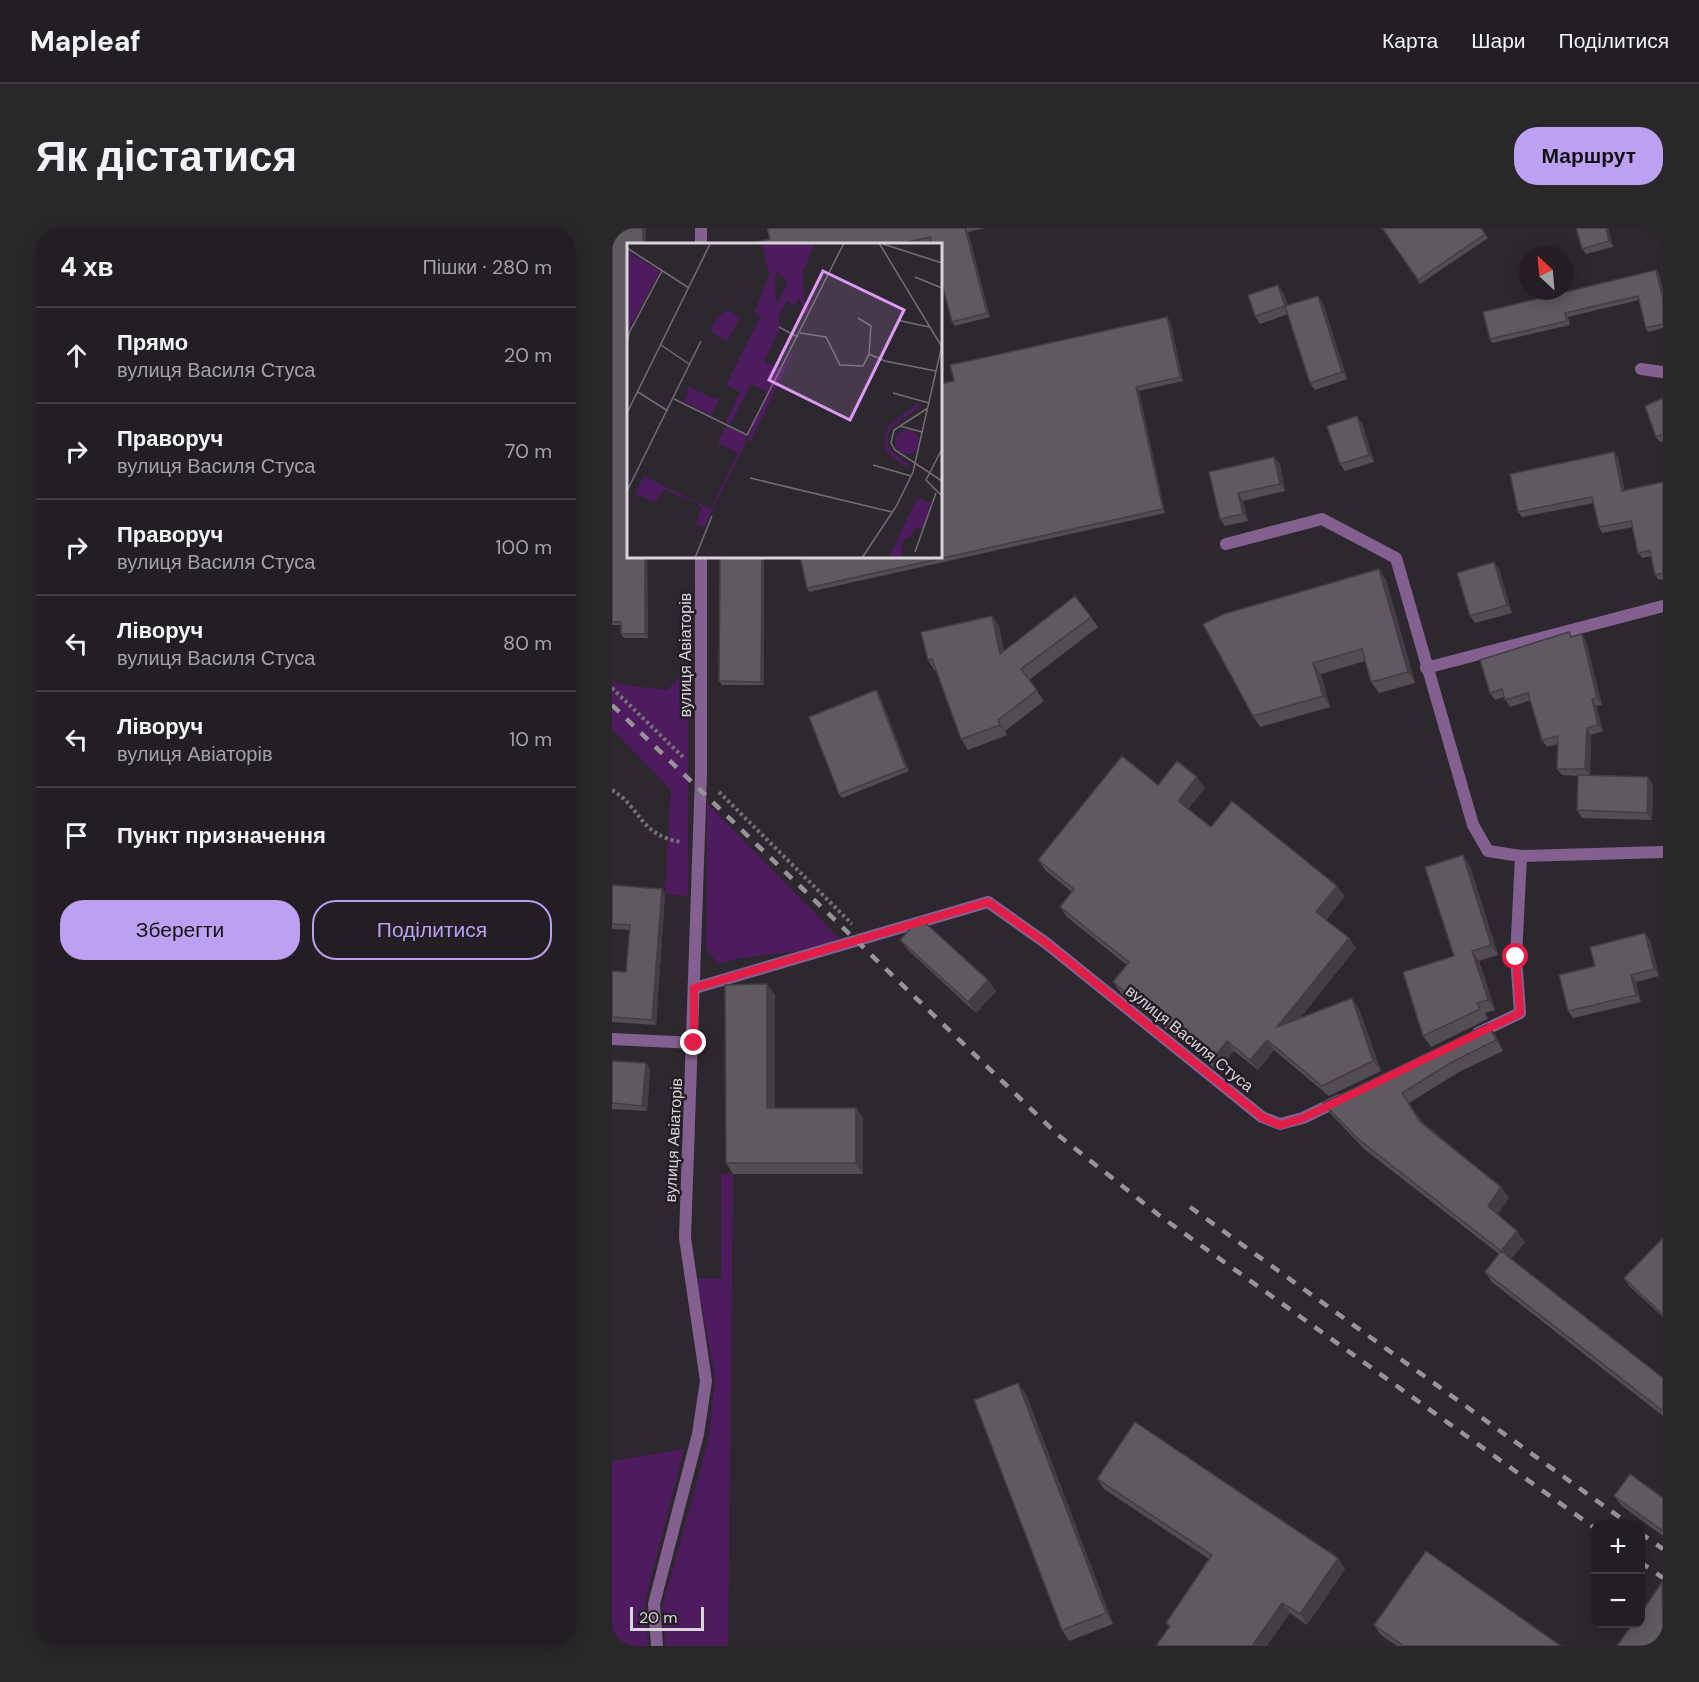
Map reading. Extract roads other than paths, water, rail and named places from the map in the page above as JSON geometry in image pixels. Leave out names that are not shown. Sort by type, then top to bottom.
[{"type":"street","points":[[1641,369],[1663,372]]},
{"type":"street","points":[[1226,544],[1322,519],[1396,558],[1473,825],[1488,851],[1521,856],[1663,852]]},
{"type":"street","name":"вулиця Авіаторів","points":[[657,1646],[654,1604],[698,1434],[706,1381],[685,1238],[699,866],[701,558]]},
{"type":"street","points":[[1426,668],[1663,606]]},
{"type":"street","points":[[1468,1038],[1520,1013],[1516,957],[1521,856]]},
{"type":"street","name":"вулиця Василя Стуса","points":[[694,988],[868,940],[988,902],[1046,943],[1262,1117],[1280,1125],[1303,1118],[1355,1093]]},
{"type":"street","points":[[612,1039],[694,1043]]},
{"type":"railway","points":[[612,705],[1058,1135],[1160,1216],[1591,1525]]},
{"type":"railway","points":[[1190,1207],[1623,1520]]},
{"type":"railway","points":[[1645,1536],[1663,1549]]},
{"type":"railway","points":[[1645,1565],[1663,1578]]}]
